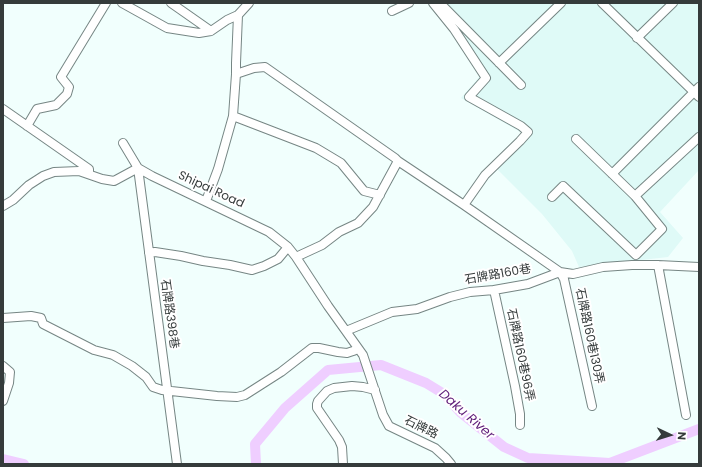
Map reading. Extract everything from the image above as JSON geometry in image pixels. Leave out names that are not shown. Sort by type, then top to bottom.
[{"type":"street","points":[[27,126],[37,109],[56,104],[67,94],[69,87],[61,77],[106,3]]},
{"type":"street","points":[[122,3],[167,28],[199,33],[211,31],[227,20],[238,15],[249,3]]},
{"type":"street","points":[[171,3],[211,31]]},
{"type":"street","points":[[392,11],[409,3]]},
{"type":"street","points":[[433,3],[454,29],[486,78],[469,97],[521,126],[528,132],[485,175],[464,205]]},
{"type":"street","points":[[440,3],[521,85]]},
{"type":"street","points":[[500,63],[561,3]]},
{"type":"street","points":[[602,3],[637,38],[697,92],[612,174]]},
{"type":"street","points":[[637,38],[673,3]]},
{"type":"street","points":[[206,201],[218,169],[233,116],[238,15]]},
{"type":"street","points":[[236,74],[254,68],[265,67],[389,153],[398,161],[560,272]]},
{"type":"street","points":[[3,109],[89,169],[89,174]]},
{"type":"street","points":[[233,116],[316,148],[341,163],[364,191],[380,195]]},
{"type":"street","points":[[635,196],[699,137]]},
{"type":"street","points":[[552,197],[563,186],[636,255],[662,229],[635,196],[576,140]]},
{"type":"street","points":[[3,206],[29,185],[43,176],[54,172],[79,171],[102,179],[114,181],[138,168],[123,143]]},
{"type":"street","points":[[296,257],[322,246],[340,232],[358,223],[373,208],[398,161]]},
{"type":"street","name":"Shipai Road","points":[[138,168],[269,232],[288,247],[360,352]]},
{"type":"street","name":"石牌路398巷","points":[[138,168],[177,464]]},
{"type":"street","points":[[149,253],[156,252],[181,256],[252,270],[278,259],[288,247]]},
{"type":"street","name":"石牌路160巷","points":[[346,331],[392,312],[417,309],[450,297],[470,292],[494,290],[528,284],[560,272],[573,274],[603,268],[632,265],[699,267]]},
{"type":"street","points":[[658,265],[686,414]]},
{"type":"street","name":"石牌路160巷130弄","points":[[560,272],[564,279],[592,406]]},
{"type":"street","name":"石牌路160巷96弄","points":[[494,290],[515,386],[520,414],[520,425]]},
{"type":"street","points":[[3,318],[31,316],[41,318],[42,324],[94,350],[113,355],[132,366],[146,377],[153,387],[217,396],[237,397],[245,395],[281,372],[312,348],[347,353],[353,351],[360,352]]},
{"type":"street","name":"石牌路","points":[[360,352],[383,415],[389,426],[435,448],[452,464]]},
{"type":"street","points":[[3,366],[10,372],[9,383],[3,401]]},
{"type":"street","points":[[343,464],[342,447],[339,440],[317,408],[318,401],[327,391],[334,388],[352,386],[375,390]]},
{"type":"shaded area","points":[[428,3],[699,3],[699,170],[660,212],[683,238],[668,257],[579,267],[572,251],[542,214],[492,164],[522,133],[461,98],[481,75],[446,23]]},
{"type":"waterway","name":"Daku River","points":[[256,464],[255,444],[285,408],[328,370],[381,365],[426,383],[444,394],[460,412],[504,447],[528,458],[610,463],[699,429]]},
{"type":"waterway","name":"Daku River","points":[[3,459],[24,464]]}]
